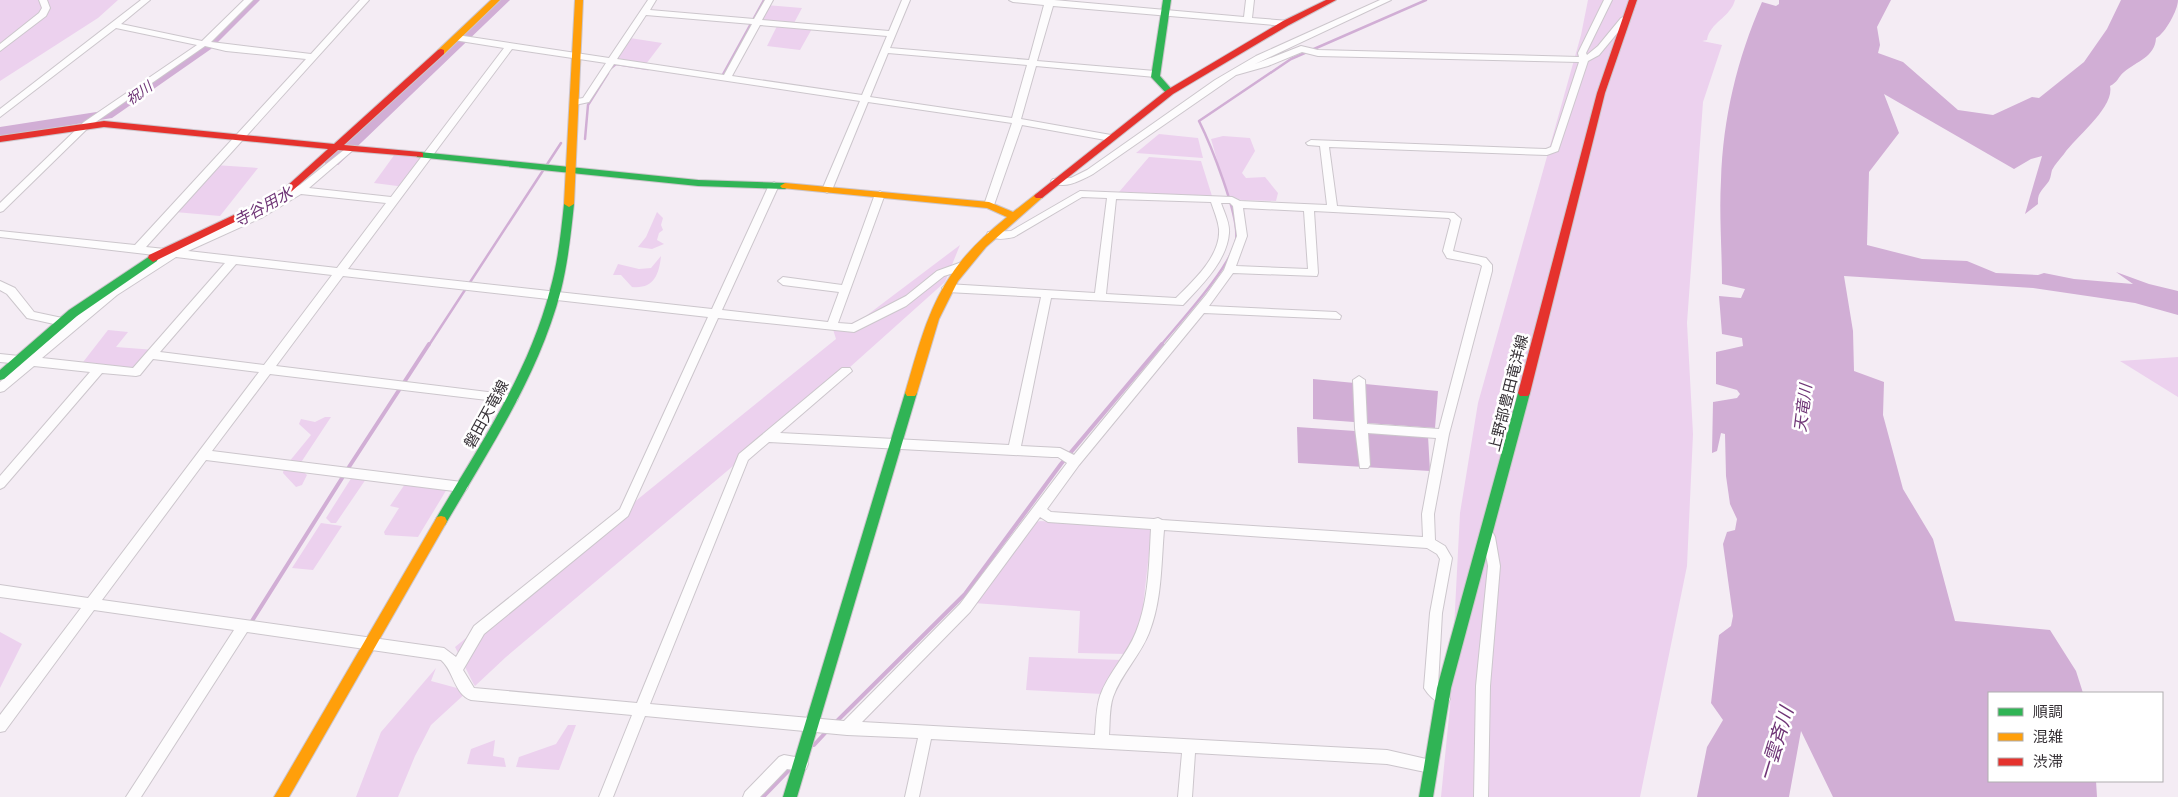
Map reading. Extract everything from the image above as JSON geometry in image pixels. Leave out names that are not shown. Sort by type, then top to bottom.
[{"type":"street","points":[[0,48],[43,14],[46,8],[43,0]]},
{"type":"street","points":[[0,114],[146,0]]},
{"type":"street","points":[[0,209],[87,124],[206,42],[249,0]]},
{"type":"street","points":[[138,249],[365,0]]},
{"type":"street","points":[[489,0],[495,0]]},
{"type":"street","points":[[295,189],[457,38],[495,0]]},
{"type":"street","name":"磐田天竜線","points":[[281,797],[512,399],[547,323],[556,295],[568,234],[579,0]]},
{"type":"street","points":[[575,102],[586,100],[652,0]]},
{"type":"street","points":[[727,78],[769,0]]},
{"type":"street","points":[[826,190],[906,0]]},
{"type":"street","points":[[1013,0],[1286,23]]},
{"type":"street","points":[[1167,0],[1155,77],[1170,92]]},
{"type":"street","points":[[1248,19],[1250,0]]},
{"type":"street","points":[[790,797],[814,724],[894,444],[931,327],[947,288],[962,266],[992,234],[1056,181],[1170,92],[1286,23],[1332,0]]},
{"type":"street","points":[[1056,181],[1073,182],[1090,172],[1234,73],[1259,58],[1387,0]]},
{"type":"street","points":[[1311,143],[1547,152],[1555,149],[1584,60],[1582,53],[1608,0]]},
{"type":"street","name":"上野部豊田竜洋線","points":[[1426,797],[1443,699],[1601,93],[1624,20],[1633,0]]},
{"type":"street","points":[[989,205],[1016,125],[1049,2]]},
{"type":"street","points":[[644,12],[891,34]]},
{"type":"street","points":[[1234,73],[1258,66],[1301,49],[1318,53],[1584,60],[1593,57],[1617,25],[1624,20]]},
{"type":"street","points":[[114,25],[206,42],[226,48],[312,57]]},
{"type":"street","points":[[457,38],[1016,121],[1111,138]]},
{"type":"street","points":[[0,726],[340,271],[428,157],[510,45]]},
{"type":"street","points":[[884,50],[1155,74]]},
{"type":"street","points":[[0,139],[87,124],[104,124],[698,183],[774,185],[989,205],[1014,216]]},
{"type":"street","points":[[1324,143],[1332,209]]},
{"type":"street","points":[[0,376],[63,322],[130,273],[295,189],[349,149]]},
{"type":"street","points":[[456,670],[480,630],[624,512],[774,185]]},
{"type":"street","points":[[295,189],[394,201]]},
{"type":"street","points":[[832,326],[880,194]]},
{"type":"street","points":[[992,234],[1005,236],[1014,234],[1080,194],[1232,200],[1238,204],[1451,214],[1456,219],[1448,252],[1451,255],[1482,261],[1487,264],[1443,434],[1428,514],[1429,542]]},
{"type":"street","points":[[1100,298],[1112,196]]},
{"type":"street","points":[[947,288],[1179,302],[1205,274],[1221,245],[1224,233],[1215,200]]},
{"type":"street","points":[[847,728],[965,608],[1075,462],[1202,308],[1230,269],[1242,236],[1238,204]]},
{"type":"street","points":[[1230,269],[1313,273],[1309,208]]},
{"type":"street","points":[[0,234],[854,328],[917,294],[935,275],[946,269],[962,266]]},
{"type":"street","points":[[0,388],[32,362],[84,314],[169,253]]},
{"type":"street","points":[[0,358],[136,372],[233,260]]},
{"type":"street","points":[[783,282],[845,289]]},
{"type":"street","points":[[0,285],[11,291],[31,315],[63,322]]},
{"type":"street","points":[[1014,450],[1047,294]]},
{"type":"street","points":[[1202,308],[1208,310],[1336,316]]},
{"type":"street","points":[[150,355],[512,399]]},
{"type":"street","points":[[0,484],[100,368]]},
{"type":"street","points":[[606,797],[640,708],[744,457],[846,371]]},
{"type":"street","points":[[1359,380],[1364,465]]},
{"type":"street","points":[[1362,428],[1443,434]]},
{"type":"street","points":[[768,437],[1060,453],[1075,462]]},
{"type":"street","points":[[204,455],[462,488]]},
{"type":"street","points":[[1039,509],[1048,517],[1429,542],[1441,550],[1446,558],[1436,614],[1431,688],[1443,699]]},
{"type":"street","points":[[1102,742],[1104,707],[1108,694],[1137,646],[1145,626],[1150,606],[1158,523]]},
{"type":"street","points":[[1481,797],[1483,686],[1494,566],[1488,531]]},
{"type":"street","points":[[0,591],[444,654],[452,660],[462,685],[471,694],[720,715],[847,728],[1387,757],[1430,766]]},
{"type":"street","points":[[133,797],[244,626]]},
{"type":"street","points":[[912,797],[926,732]]},
{"type":"street","points":[[1185,797],[1190,747]]},
{"type":"street","points":[[750,797],[784,762],[801,764]]},
{"type":"shaded area","points":[[0,0],[118,0],[98,18],[0,81]]},
{"type":"shaded area","points":[[1588,0],[1735,0],[1729,11],[1712,29],[1707,40],[1702,41],[1722,45],[1703,102],[1687,323],[1693,434],[1687,566],[1640,797],[1441,797],[1450,706],[1460,513],[1478,403],[1581,35]]},
{"type":"shaded area","points":[[766,5],[802,8],[793,25],[813,27],[800,50],[767,46],[778,24],[757,22]]},
{"type":"shaded area","points":[[630,38],[662,43],[646,64],[615,60]]},
{"type":"shaded area","points":[[1159,134],[1198,138],[1203,158],[1136,153]]},
{"type":"shaded area","points":[[1223,136],[1250,138],[1255,151],[1242,173],[1246,178],[1265,177],[1278,193],[1276,201],[1241,200],[1227,195],[1211,139]]},
{"type":"shaded area","points":[[395,154],[428,157],[405,187],[374,183]]},
{"type":"shaded area","points":[[1149,157],[1201,161],[1212,196],[1119,192]]},
{"type":"shaded area","points":[[215,165],[258,168],[220,216],[175,212]]},
{"type":"shaded area","points":[[657,212],[663,218],[661,225],[663,230],[659,233],[657,240],[664,244],[652,249],[638,247],[646,237]]},
{"type":"shaded area","points":[[960,245],[945,282],[840,376],[506,657],[475,686],[455,647],[836,339],[832,326],[850,328]]},
{"type":"shaded area","points":[[661,256],[659,270],[654,280],[645,286],[632,287],[621,275],[613,275],[618,264],[639,269],[651,268]]},
{"type":"shaded area","points":[[108,330],[128,332],[116,347],[155,350],[136,372],[80,366]]},
{"type":"shaded area","points":[[2178,357],[2178,397],[2120,361]]},
{"type":"shaded area","points":[[325,417],[331,417],[298,467],[307,475],[302,485],[296,487],[283,473],[284,468],[311,435],[299,424],[301,419],[315,422]]},
{"type":"shaded area","points":[[352,477],[366,479],[336,523],[331,523],[326,518]]},
{"type":"shaded area","points":[[405,484],[447,489],[418,537],[385,535],[384,532],[399,508],[390,506]]},
{"type":"shaded area","points":[[1040,521],[1152,527],[1141,624],[1126,654],[1078,653],[1080,611],[974,603],[1033,523]]},
{"type":"shaded area","points":[[321,523],[342,526],[313,570],[292,568]]},
{"type":"shaded area","points":[[0,632],[22,644],[0,688]]},
{"type":"shaded area","points":[[1029,657],[1122,660],[1102,694],[1026,690]]},
{"type":"shaded area","points":[[436,668],[431,681],[468,691],[431,725],[415,756],[398,797],[356,797],[381,732]]},
{"type":"shaded area","points":[[568,725],[576,725],[559,770],[516,767],[519,757],[556,744]]},
{"type":"shaded area","points":[[495,740],[493,756],[504,758],[506,767],[467,764],[471,749]]},
{"type":"water","points":[[1779,0],[1891,0],[1877,27],[1880,45],[1878,53],[1903,62],[1958,110],[1993,115],[2032,97],[2039,98],[2084,62],[2107,29],[2121,0],[2178,0],[2167,27],[2156,38],[2152,50],[2124,72],[2110,86],[2107,103],[2056,164],[2049,181],[2039,194],[2038,204],[2025,214],[2042,156],[2031,159],[2014,169],[1884,94],[1899,133],[1869,172],[1867,245],[1922,259],[1967,261],[1996,273],[2038,275],[2044,273],[2074,279],[2133,284],[2116,272],[2149,284],[2178,291],[2178,315],[2135,303],[2033,288],[1844,276],[1853,331],[1854,371],[1884,382],[1883,415],[1903,489],[1933,539],[1955,621],[2050,630],[2076,671],[2083,692],[1988,692],[1988,782],[2096,782],[2097,797],[1833,797],[1801,731],[1789,797],[1697,797],[1707,747],[1723,720],[1711,703],[1719,635],[1731,626],[1733,616],[1723,544],[1727,532],[1735,530],[1737,519],[1730,504],[1726,476],[1725,434],[1721,433],[1717,451],[1712,453],[1713,402],[1737,398],[1740,394],[1737,390],[1716,384],[1716,352],[1743,346],[1742,338],[1722,334],[1719,296],[1741,298],[1745,289],[1722,284],[1720,206],[1722,157],[1733,89],[1753,23],[1762,2],[1776,6],[1779,4]]},
{"type":"water","points":[[1313,379],[1438,391],[1435,428],[1313,419]]},
{"type":"water","points":[[1297,427],[1428,436],[1430,471],[1298,463]]},
{"type":"waterway","name":"祝川","points":[[0,132],[107,115],[206,46],[253,0]]},
{"type":"waterway","name":"寺谷用水","points":[[332,161],[503,0]]},
{"type":"waterway","points":[[721,78],[764,0]]},
{"type":"waterway","points":[[1161,345],[1215,279],[1225,265],[1236,240],[1236,229],[1229,198],[1217,162],[1199,121],[1291,59],[1426,0]]},
{"type":"waterway","points":[[611,68],[616,64],[648,69]]},
{"type":"waterway","points":[[585,139],[588,105],[608,73]]},
{"type":"waterway","points":[[429,345],[561,143]]},
{"type":"waterway","points":[[347,470],[429,344]]},
{"type":"waterway","points":[[835,723],[965,594],[1061,464],[1162,344]]},
{"type":"waterway","points":[[250,624],[344,475]]},
{"type":"waterway","points":[[814,745],[827,731]]},
{"type":"waterway","points":[[763,797],[790,769]]},
{"type":"traffic: fast","points":[[1167,0],[1155,77],[1170,92]]},
{"type":"traffic: fast","points":[[420,155],[698,183],[785,186]]},
{"type":"traffic: fast","points":[[441,521],[507,408],[526,370],[542,331],[555,291],[565,249],[569,204]]},
{"type":"traffic: fast","points":[[0,376],[73,313],[153,258]]},
{"type":"traffic: fast","points":[[790,797],[911,393]]},
{"type":"traffic: fast","points":[[1426,797],[1444,688],[1524,393]]},
{"type":"traffic: slow","points":[[441,52],[496,0]]},
{"type":"traffic: slow","points":[[569,204],[579,0]]},
{"type":"traffic: slow","points":[[785,186],[989,205],[1014,216]]},
{"type":"traffic: slow","points":[[911,393],[934,319],[954,278],[982,244],[1039,196]]},
{"type":"traffic: slow","points":[[281,797],[441,521]]},
{"type":"traffic: jam","points":[[1039,196],[1170,92],[1286,23],[1332,0]]},
{"type":"traffic: jam","points":[[1524,393],[1601,93],[1633,0]]},
{"type":"traffic: jam","points":[[153,258],[256,208],[289,189],[441,52]]},
{"type":"traffic: jam","points":[[0,139],[104,124],[420,155]]},
{"type":"water label","name":"天竜川","points":[[1803,408]]},
{"type":"water label","name":"一雲斉川","points":[[1776,744]]}]
